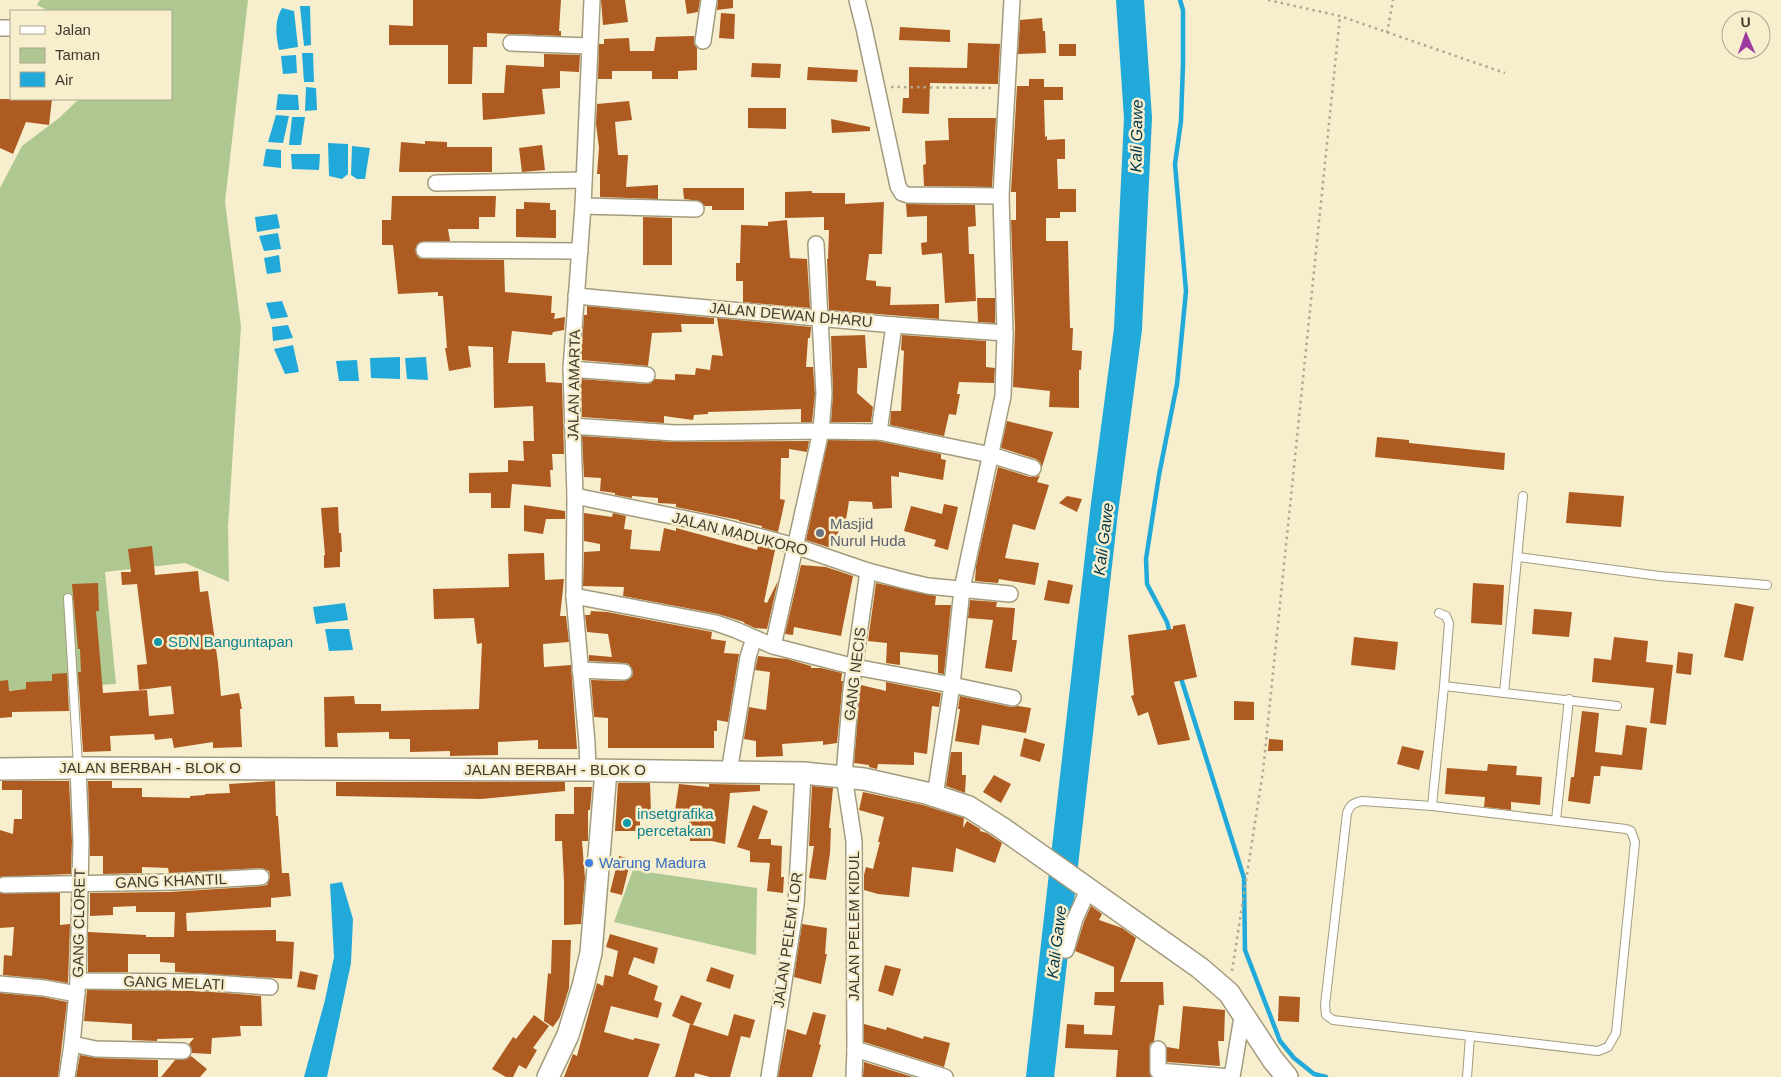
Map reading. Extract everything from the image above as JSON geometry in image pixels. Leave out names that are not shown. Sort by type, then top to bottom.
[{"type":"main road","name":"JALAN BERBAH - BLOK O","points":[[0,769],[597,770],[803,773],[844,776],[892,785],[969,807],[1002,828],[1200,968],[1229,993],[1273,1060],[1287,1077]]},
{"type":"main road","points":[[548,1077],[568,1035],[591,953],[597,770]]},
{"type":"street","name":"JALAN AMARTA","points":[[592,0],[588,46],[583,206],[571,369],[575,496],[574,596],[580,670],[597,770]]},
{"type":"street","points":[[702,41],[709,0]]},
{"type":"street","points":[[856,0],[898,186],[902,193],[908,195],[1001,196]]},
{"type":"street","points":[[935,796],[952,685],[962,589],[1003,396],[1005,334],[1001,196],[1012,0]]},
{"type":"street","points":[[511,43],[588,46]]},
{"type":"street","points":[[436,183],[584,180]]},
{"type":"street","points":[[583,206],[696,209]]},
{"type":"street","points":[[773,646],[822,431],[824,394],[816,244]]},
{"type":"street","points":[[424,250],[580,251]]},
{"type":"street","name":"JALAN DEWAN DHARU","points":[[576,296],[1005,334]]},
{"type":"street","points":[[879,432],[894,325]]},
{"type":"street","points":[[571,369],[647,375]]},
{"type":"street","points":[[572,426],[675,433],[879,432],[991,455],[1033,468]]},
{"type":"street","name":"JALAN MADUKORO","points":[[575,496],[716,525],[795,546],[868,571],[928,586],[1010,594]]},
{"type":"street","name":"GANG NECIS","points":[[844,776],[851,690],[868,571]]},
{"type":"street","points":[[574,596],[716,624],[773,646],[855,667],[1013,698]]},
{"type":"street","points":[[729,772],[748,657],[754,638]]},
{"type":"street","points":[[580,670],[624,672]]},
{"type":"street","name":"GANG CLORET","points":[[66,1077],[72,1044],[77,987],[81,841],[78,768]]},
{"type":"street","name":"JALAN PELEM LOR","points":[[768,1077],[796,905],[803,773]]},
{"type":"street","name":"JALAN PELEM KIDUL","points":[[844,776],[854,841],[854,1077]]},
{"type":"street","name":"GANG KHANTIL","points":[[4,885],[173,882],[261,877]]},
{"type":"street","points":[[1066,950],[1074,918],[1085,888]]},
{"type":"street","name":"GANG MELATI","points":[[0,984],[44,988],[200,982],[270,987]]},
{"type":"street","points":[[1158,1050],[1158,1071],[1232,1077],[1240,1023],[1245,1015]]},
{"type":"street","points":[[72,1044],[96,1049],[183,1051]]},
{"type":"street","points":[[855,1049],[945,1077]]},
{"type":"lane","points":[[1504,693],[1523,496]]},
{"type":"lane","points":[[1518,557],[1659,576],[1767,585]]},
{"type":"lane","points":[[68,598],[78,768]]},
{"type":"lane","points":[[1432,806],[1449,623],[1446,616],[1439,614]]},
{"type":"lane","points":[[1444,686],[1617,706]]},
{"type":"lane","points":[[1556,820],[1569,699]]},
{"type":"lane","points":[[1362,801],[1432,806],[1556,820],[1626,829],[1631,831],[1635,838],[1616,1033],[1608,1047],[1598,1051],[1333,1020],[1326,1015],[1324,1011],[1349,806],[1362,801]]},
{"type":"lane","points":[[1467,1077],[1470,1036]]},
{"type":"path","points":[[1268,0],[1340,16],[1505,73]]},
{"type":"path","points":[[1387,32],[1393,0]]},
{"type":"path","points":[[1229,993],[1263,771],[1340,16]]},
{"type":"path","points":[[877,87],[1007,88]]},
{"type":"green space","points":[[40,0],[248,0],[225,202],[241,326],[228,527],[229,582],[185,563],[105,572],[116,684],[0,691],[0,188],[22,146],[59,118],[78,100],[172,100],[172,10],[47,10],[37,5]]},
{"type":"green space","points":[[633,870],[757,888],[756,955],[614,922]]},
{"type":"water","points":[[300,6],[310,6],[311,45],[304,46]]},
{"type":"water","points":[[282,8],[294,11],[298,47],[279,50],[277,23]]},
{"type":"water","points":[[302,53],[313,53],[314,82],[304,82]]},
{"type":"water","points":[[296,55],[297,73],[283,74],[281,56]]},
{"type":"water","points":[[306,87],[316,88],[317,110],[305,111]]},
{"type":"water","points":[[278,94],[298,95],[299,110],[276,110]]},
{"type":"water","points":[[276,115],[289,116],[283,143],[268,142]]},
{"type":"water","points":[[292,117],[305,117],[301,145],[289,145]]},
{"type":"water","points":[[328,143],[348,144],[348,174],[342,179],[329,176]]},
{"type":"water","points":[[352,146],[370,148],[365,179],[357,179],[351,175]]},
{"type":"water","points":[[266,149],[281,150],[281,168],[263,166]]},
{"type":"water","points":[[291,154],[320,154],[319,170],[292,169]]},
{"type":"water","points":[[277,214],[280,228],[257,232],[255,217]]},
{"type":"water","points":[[278,233],[281,249],[264,251],[259,236]]},
{"type":"water","points":[[279,255],[281,272],[267,274],[264,258]]},
{"type":"water","points":[[282,301],[288,317],[271,319],[266,303]]},
{"type":"water","points":[[288,325],[293,338],[273,341],[272,327]]},
{"type":"water","points":[[293,345],[299,372],[285,374],[274,349]]},
{"type":"water","points":[[400,357],[400,379],[371,378],[370,358]]},
{"type":"water","points":[[426,357],[428,380],[407,379],[405,358]]},
{"type":"water","points":[[357,360],[359,381],[339,381],[336,361]]},
{"type":"water","points":[[345,603],[348,620],[316,624],[313,607]]},
{"type":"water","points":[[325,629],[349,629],[353,650],[329,651]]},
{"type":"water","points":[[342,882],[353,919],[351,963],[327,1077],[304,1077],[325,1000],[334,957],[330,884]]},
{"type":"building","points":[[413,0],[561,0],[559,31],[561,31],[561,36],[487,33],[487,47],[473,47],[472,84],[448,84],[448,45],[389,45],[389,25],[413,26]]},
{"type":"building","points":[[601,0],[625,0],[628,22],[603,25]]},
{"type":"building","points":[[685,0],[700,0],[698,12],[687,14]]},
{"type":"building","points":[[718,0],[733,0],[733,8],[717,10]]},
{"type":"building","points":[[721,13],[735,14],[734,39],[719,38]]},
{"type":"building","points":[[1042,18],[1043,31],[1045,31],[1046,53],[1018,54],[1020,20]]},
{"type":"building","points":[[900,27],[950,30],[950,42],[899,40]]},
{"type":"building","points":[[694,36],[694,44],[697,48],[697,70],[678,71],[678,79],[652,79],[652,71],[612,71],[612,79],[598,79],[599,44],[604,44],[604,39],[629,38],[630,51],[654,51],[656,37]]},
{"type":"building","points":[[968,43],[1000,44],[998,84],[930,83],[929,114],[902,113],[903,98],[909,98],[909,67],[967,68]]},
{"type":"building","points":[[1059,44],[1076,44],[1076,56],[1059,56]]},
{"type":"building","points":[[544,54],[580,55],[579,72],[560,71],[560,88],[542,89],[545,114],[483,120],[482,93],[504,93],[506,65],[544,67]]},
{"type":"building","points":[[752,63],[781,64],[780,78],[751,77]]},
{"type":"building","points":[[808,67],[858,70],[857,82],[807,80]]},
{"type":"building","points":[[1029,79],[1044,79],[1044,87],[1063,87],[1063,100],[1044,100],[1045,137],[1047,136],[1047,140],[1065,139],[1065,159],[1057,159],[1058,189],[1076,189],[1076,212],[1060,212],[1060,218],[1046,218],[1046,241],[1068,241],[1070,328],[1073,328],[1072,350],[1082,351],[1081,370],[1079,370],[1079,408],[1049,407],[1050,391],[1013,387],[1015,328],[1011,220],[1016,220],[1016,192],[1011,192],[1017,86],[1029,86]]},
{"type":"building","points":[[0,99],[52,100],[49,125],[26,122],[13,154],[0,148]]},
{"type":"building","points":[[629,101],[632,120],[615,122],[618,155],[628,155],[626,187],[658,185],[658,199],[600,197],[600,174],[597,174],[599,148],[596,124],[597,104]]},
{"type":"building","points":[[748,108],[786,108],[786,129],[748,128]]},
{"type":"building","points":[[948,118],[996,118],[992,187],[924,186],[923,165],[926,164],[925,141],[949,140]]},
{"type":"building","points":[[831,119],[870,127],[870,131],[832,133]]},
{"type":"building","points":[[425,141],[447,142],[447,147],[492,147],[492,172],[399,172],[401,142],[425,144]]},
{"type":"building","points":[[542,145],[545,170],[522,172],[519,148]]},
{"type":"building","points":[[683,188],[744,188],[744,210],[712,210],[712,206],[705,206],[700,201],[684,199]]},
{"type":"building","points":[[812,191],[812,193],[845,193],[845,204],[884,202],[882,254],[869,254],[866,280],[876,281],[876,286],[891,287],[890,305],[939,304],[939,319],[829,310],[827,259],[829,230],[824,230],[824,217],[785,218],[785,192]]},
{"type":"building","points":[[392,196],[496,196],[495,217],[479,217],[479,229],[448,229],[450,241],[420,242],[416,246],[416,254],[419,258],[424,259],[504,260],[505,292],[552,296],[551,313],[555,313],[554,319],[565,317],[564,330],[553,332],[552,335],[512,331],[508,363],[545,363],[546,382],[562,383],[564,454],[552,454],[553,470],[550,470],[551,487],[512,484],[510,508],[491,508],[491,493],[469,493],[469,473],[508,472],[508,460],[524,461],[523,441],[534,441],[533,406],[494,408],[493,347],[468,346],[471,367],[449,371],[445,348],[447,348],[443,296],[438,296],[438,292],[398,294],[393,245],[382,245],[382,220],[391,220]]},
{"type":"building","points":[[524,202],[550,203],[550,210],[556,210],[556,238],[516,237],[516,209],[524,209]]},
{"type":"building","points":[[906,204],[975,205],[976,226],[968,227],[969,254],[974,254],[976,301],[945,303],[942,253],[922,255],[921,243],[927,242],[927,216],[907,217]]},
{"type":"building","points":[[643,217],[672,218],[672,265],[643,265]]},
{"type":"building","points":[[787,220],[790,258],[807,259],[810,308],[743,302],[743,281],[736,281],[736,263],[740,263],[741,225],[768,226],[768,222]]},
{"type":"building","points":[[977,298],[995,298],[995,323],[978,322]]},
{"type":"building","points":[[587,306],[714,318],[714,324],[681,324],[682,332],[652,333],[648,366],[581,360],[584,315],[587,315]]},
{"type":"building","points":[[717,318],[811,327],[810,338],[808,338],[806,367],[813,367],[815,394],[812,422],[801,422],[801,409],[708,412],[708,414],[694,415],[693,420],[664,416],[664,423],[582,417],[581,379],[647,384],[655,379],[675,380],[675,374],[695,375],[696,368],[710,370],[712,355],[723,356]]},
{"type":"building","points":[[865,335],[867,368],[858,368],[857,393],[873,407],[871,422],[831,422],[833,394],[831,336]]},
{"type":"building","points":[[902,335],[986,341],[986,367],[995,368],[994,383],[959,382],[957,394],[960,394],[956,415],[949,414],[944,436],[890,425],[891,411],[901,411],[904,351],[901,350]]},
{"type":"building","points":[[1007,421],[1053,432],[1042,467],[1036,459],[1001,448]]},
{"type":"building","points":[[582,436],[675,442],[809,441],[807,452],[789,449],[789,458],[781,458],[780,499],[785,500],[778,532],[739,520],[676,507],[676,504],[658,503],[658,498],[632,496],[632,498],[600,491],[601,478],[584,477]]},
{"type":"building","points":[[1377,437],[1409,440],[1409,443],[1505,453],[1504,470],[1375,457]]},
{"type":"building","points":[[828,440],[878,441],[941,454],[941,459],[946,460],[943,480],[899,472],[899,477],[891,476],[892,508],[873,509],[872,502],[849,501],[845,526],[842,524],[831,548],[806,540]]},
{"type":"building","points":[[998,467],[1030,477],[1040,475],[1037,482],[1049,485],[1035,530],[1013,524],[1005,558],[1039,563],[1035,585],[999,579],[998,583],[975,581],[976,566]]},
{"type":"building","points":[[1569,492],[1624,496],[1621,527],[1566,523]]},
{"type":"building","points":[[1067,496],[1082,499],[1077,512],[1059,503]]},
{"type":"building","points":[[944,504],[958,507],[948,550],[934,546],[936,540],[904,531],[911,506],[942,514]]},
{"type":"building","points":[[524,505],[565,511],[565,519],[546,519],[543,534],[524,531]]},
{"type":"building","points":[[338,507],[342,552],[340,552],[340,567],[324,568],[325,555],[321,508]]},
{"type":"building","points":[[584,513],[612,517],[613,513],[626,516],[624,529],[632,530],[630,549],[660,551],[664,528],[676,531],[676,528],[757,550],[758,546],[775,550],[764,602],[767,603],[778,581],[767,629],[755,628],[744,622],[718,614],[623,596],[624,587],[583,586],[584,552],[600,551],[600,544],[584,541]]},
{"type":"building","points":[[152,546],[155,575],[198,571],[200,592],[208,591],[221,696],[239,693],[242,709],[240,709],[242,747],[213,748],[213,742],[174,748],[172,738],[155,740],[154,734],[110,736],[111,751],[83,752],[78,672],[81,672],[80,649],[78,649],[72,584],[98,583],[99,611],[96,611],[103,693],[147,690],[149,716],[174,714],[171,686],[139,690],[137,665],[147,664],[137,584],[122,585],[121,572],[131,572],[128,549]]},
{"type":"building","points":[[544,553],[545,580],[564,579],[560,616],[566,616],[569,642],[543,644],[544,667],[571,665],[577,749],[538,749],[538,740],[498,742],[498,755],[450,756],[450,751],[410,752],[410,739],[389,739],[389,732],[337,733],[338,747],[325,747],[324,697],[354,696],[355,704],[381,704],[381,711],[479,709],[482,643],[477,644],[474,618],[434,619],[433,589],[509,587],[508,554]]},
{"type":"building","points":[[801,565],[826,567],[853,576],[841,636],[794,627],[793,635],[785,634]]},
{"type":"building","points":[[1048,580],[1073,585],[1069,604],[1044,600]]},
{"type":"building","points":[[876,583],[936,596],[935,605],[951,605],[944,674],[938,673],[938,655],[900,652],[900,665],[886,663],[887,643],[868,641]]},
{"type":"building","points":[[1473,583],[1504,585],[1502,625],[1471,623]]},
{"type":"building","points":[[970,600],[997,602],[996,607],[1015,608],[1012,640],[1017,640],[1012,672],[985,668],[993,620],[968,618]]},
{"type":"building","points":[[1735,603],[1754,607],[1743,661],[1724,657]]},
{"type":"building","points":[[1534,609],[1572,612],[1569,637],[1532,634]]},
{"type":"building","points":[[591,611],[607,612],[712,632],[711,639],[726,641],[724,653],[739,654],[728,722],[717,720],[717,731],[714,731],[714,748],[608,748],[608,718],[594,717],[591,680],[624,681],[632,677],[633,672],[629,664],[625,663],[589,661],[589,655],[612,657],[608,634],[587,632],[585,615],[590,615]]},
{"type":"building","points":[[1185,624],[1197,677],[1174,682],[1190,740],[1158,745],[1148,712],[1138,716],[1131,696],[1134,695],[1128,635],[1173,629],[1173,626]]},
{"type":"building","points":[[1354,637],[1398,642],[1395,670],[1351,665]]},
{"type":"building","points":[[1614,637],[1648,641],[1646,662],[1673,665],[1666,725],[1650,723],[1654,688],[1592,682],[1594,658],[1611,660]]},
{"type":"building","points":[[1678,652],[1693,654],[1691,675],[1676,673]]},
{"type":"building","points":[[758,656],[787,659],[811,666],[811,668],[821,668],[842,673],[841,681],[843,681],[837,743],[823,745],[823,741],[782,744],[783,756],[756,757],[756,741],[744,739],[749,707],[766,710],[770,672],[755,670]]},
{"type":"building","points":[[67,673],[69,711],[12,712],[12,717],[0,718],[0,681],[8,680],[9,691],[26,689],[26,682],[52,681],[52,674]]},
{"type":"building","points":[[886,682],[941,693],[939,707],[932,706],[927,754],[914,752],[914,765],[878,764],[877,769],[869,767],[869,765],[854,763],[861,685],[886,691]]},
{"type":"building","points":[[960,696],[1011,707],[1031,708],[1026,733],[982,725],[979,745],[955,741]]},
{"type":"building","points":[[1234,701],[1254,702],[1254,720],[1234,720]]},
{"type":"building","points":[[1582,711],[1599,713],[1595,752],[1622,755],[1626,725],[1647,728],[1642,770],[1601,766],[1600,776],[1594,776],[1590,804],[1568,801],[1571,777],[1574,777]]},
{"type":"building","points":[[1024,738],[1045,744],[1040,762],[1020,756]]},
{"type":"building","points":[[1269,739],[1283,740],[1283,751],[1268,751]]},
{"type":"building","points":[[1402,746],[1424,751],[1419,770],[1397,764]]},
{"type":"building","points":[[951,752],[962,752],[962,775],[966,775],[965,793],[946,786]]},
{"type":"building","points":[[1488,764],[1517,766],[1516,775],[1542,777],[1540,805],[1511,802],[1511,810],[1484,807],[1485,797],[1445,794],[1447,768],[1487,771]]},
{"type":"building","points":[[994,775],[1011,784],[1001,803],[983,792]]},
{"type":"building","points":[[2,781],[69,781],[72,841],[71,874],[0,877],[0,830],[13,834],[14,819],[22,819],[22,790],[2,790]]},
{"type":"building","points":[[88,781],[112,781],[112,788],[142,788],[142,797],[190,798],[190,796],[205,794],[230,793],[229,784],[275,781],[276,816],[278,816],[282,873],[289,873],[291,896],[271,898],[271,907],[186,913],[187,931],[276,930],[276,941],[294,942],[292,979],[175,972],[175,963],[160,962],[160,954],[128,954],[128,972],[88,972],[88,932],[146,935],[146,937],[174,937],[175,912],[136,912],[136,906],[113,907],[113,915],[90,916],[90,893],[169,892],[262,886],[267,885],[270,877],[269,871],[260,868],[169,873],[168,868],[142,867],[142,873],[103,874],[103,856],[90,856]]},
{"type":"building","points":[[336,782],[565,782],[565,791],[481,799],[336,796]]},
{"type":"building","points":[[618,783],[650,783],[651,814],[640,814],[640,831],[615,831]]},
{"type":"building","points":[[679,784],[709,787],[709,784],[760,785],[760,791],[730,793],[725,844],[712,841],[690,841],[689,814],[675,811]]},
{"type":"building","points":[[812,786],[833,788],[829,828],[831,828],[830,853],[826,880],[809,878],[814,846],[809,846]]},
{"type":"building","points":[[574,787],[592,787],[590,810],[588,810],[588,841],[582,841],[585,878],[581,924],[564,925],[562,841],[555,841],[555,814],[574,814]]},
{"type":"building","points":[[863,792],[923,805],[964,818],[963,828],[967,821],[980,829],[980,831],[987,833],[1002,843],[995,863],[956,848],[953,872],[912,867],[909,897],[878,894],[864,890],[866,867],[873,869],[884,817],[859,810]]},
{"type":"building","points":[[753,805],[768,811],[758,839],[771,839],[771,845],[782,846],[781,877],[784,877],[783,893],[767,891],[770,863],[750,862],[750,851],[737,847]]},
{"type":"building","points":[[619,856],[631,859],[622,895],[610,892]]},
{"type":"building","points":[[0,893],[60,893],[60,925],[70,924],[68,983],[3,975],[4,955],[12,956],[14,927],[0,928]]},
{"type":"building","points":[[1091,906],[1102,914],[1099,920],[1122,928],[1136,938],[1120,982],[1163,982],[1164,1005],[1159,1005],[1154,1041],[1150,1044],[1149,1049],[1149,1071],[1151,1077],[1116,1077],[1118,1050],[1065,1048],[1067,1024],[1084,1025],[1084,1034],[1112,1035],[1115,1006],[1094,1005],[1095,992],[1114,992],[1114,967],[1075,951]]},
{"type":"building","points":[[802,924],[827,928],[825,954],[827,954],[821,984],[794,977]]},
{"type":"building","points":[[610,934],[658,948],[654,964],[634,957],[628,974],[658,986],[654,1000],[662,1003],[658,1018],[611,1006],[604,1032],[633,1040],[635,1038],[660,1044],[648,1077],[564,1077],[573,1054],[577,1056],[597,983],[603,986],[605,975],[613,977],[618,951],[606,947]]},
{"type":"building","points":[[552,940],[571,940],[569,988],[560,1017],[553,1027],[544,1021],[548,973],[551,974]]},
{"type":"building","points":[[885,965],[901,969],[893,996],[878,991]]},
{"type":"building","points":[[711,967],[734,975],[730,989],[706,981]]},
{"type":"building","points":[[300,971],[318,975],[315,990],[297,987]]},
{"type":"building","points":[[87,990],[200,991],[261,996],[262,1026],[240,1026],[241,1036],[212,1038],[211,1054],[192,1053],[189,1044],[194,1038],[157,1039],[157,1041],[132,1040],[132,1024],[84,1021]]},
{"type":"building","points":[[0,993],[43,997],[67,1002],[58,1077],[0,1077]]},
{"type":"building","points":[[681,995],[702,1003],[693,1025],[672,1016]]},
{"type":"building","points":[[1279,996],[1300,997],[1299,1022],[1278,1021]]},
{"type":"building","points":[[1183,1006],[1225,1010],[1224,1041],[1218,1041],[1220,1066],[1167,1062],[1167,1047],[1179,1049]]},
{"type":"building","points":[[813,1012],[826,1015],[819,1044],[821,1045],[812,1077],[778,1077],[787,1029],[806,1035]]},
{"type":"building","points":[[734,1014],[755,1020],[750,1038],[741,1036],[730,1077],[710,1077],[695,1073],[694,1077],[675,1077],[690,1024],[728,1036]]},
{"type":"building","points":[[534,1015],[549,1026],[533,1048],[537,1050],[526,1069],[519,1065],[513,1077],[506,1077],[492,1069],[513,1037],[516,1039]]},
{"type":"building","points":[[864,1024],[886,1030],[887,1027],[923,1039],[924,1036],[950,1043],[944,1067],[864,1042]]},
{"type":"building","points":[[80,1055],[96,1058],[158,1060],[158,1077],[76,1077]]},
{"type":"building","points":[[191,1056],[207,1069],[200,1077],[161,1077],[175,1060],[187,1059]]},
{"type":"building","points":[[864,1062],[913,1077],[863,1077]]},
{"type":"waterway","name":"Kali Gawe","points":[[1040,1077],[1104,512],[1128,329],[1138,118],[1130,0]]},
{"type":"waterway","points":[[1170,634],[1167,622],[1147,584],[1146,559],[1159,475],[1177,384],[1186,291],[1175,164],[1181,121],[1183,64],[1183,10],[1180,0]]},
{"type":"waterway","points":[[1180,675],[1244,878],[1245,950],[1280,1041],[1294,1058],[1314,1074],[1326,1077]]},
{"type":"place","name":"Masjid Nurul Huda","points":[[820,533]]},
{"type":"place","name":"SDN Banguntapan","points":[[158,642]]},
{"type":"place","name":"insetgrafika percetakan","points":[[627,823]]},
{"type":"place","name":"Warung Madura","points":[[589,863]]}]
